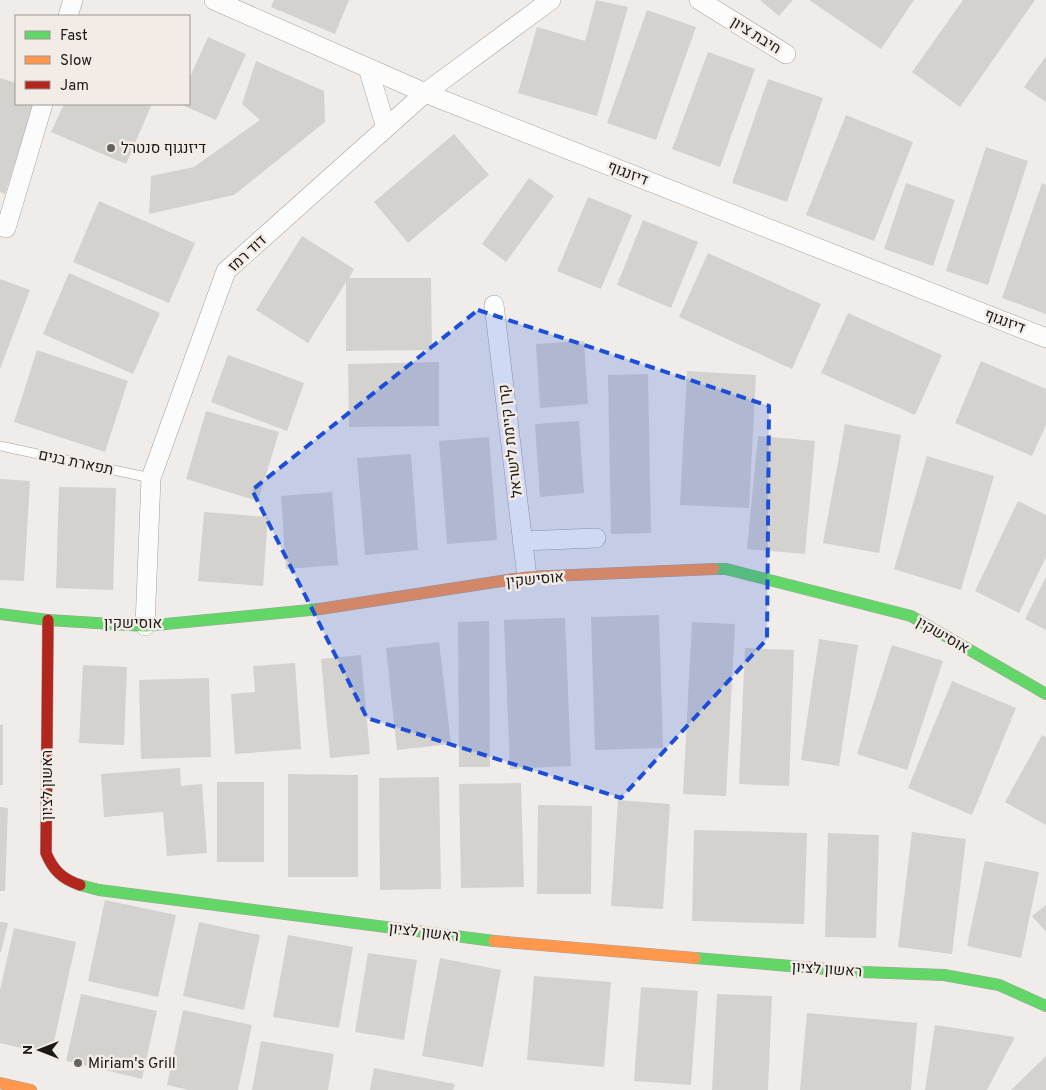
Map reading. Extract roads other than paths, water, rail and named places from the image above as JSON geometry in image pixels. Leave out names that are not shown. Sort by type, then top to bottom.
[{"type":"street","points":[[68,15],[73,0]]},
{"type":"street","name":"דיזנגוף","points":[[214,0],[425,93],[1046,338]]},
{"type":"street","name":"דוד רמז","points":[[145,626],[151,478],[226,271],[425,93],[551,0]]},
{"type":"street","name":"חיבת ציון","points":[[699,0],[786,54]]},
{"type":"street","points":[[368,68],[386,128]]},
{"type":"street","points":[[0,226],[6,228],[42,105]]},
{"type":"street","name":"קרן קיימת לישראל","points":[[494,305],[527,577]]},
{"type":"street","points":[[522,541],[596,538]]},
{"type":"street","name":"אוסישקין","points":[[0,614],[48,620],[145,626],[323,609],[527,577],[726,569],[911,616],[1046,694]]},
{"type":"street","name":"ראשון לציון","points":[[48,620],[46,854],[50,866],[61,877],[76,884],[99,890],[528,946],[862,972],[944,975],[999,985],[1046,1006]]},
{"type":"street","points":[[0,1083],[32,1090]]},
{"type":"lane","name":"תפארת בנים","points":[[0,446],[151,478]]},
{"type":"place","name":"דיזנגוף סנטרל","points":[[111,148]]},
{"type":"place","name":"Miriam's Grill","points":[[78,1063]]}]
